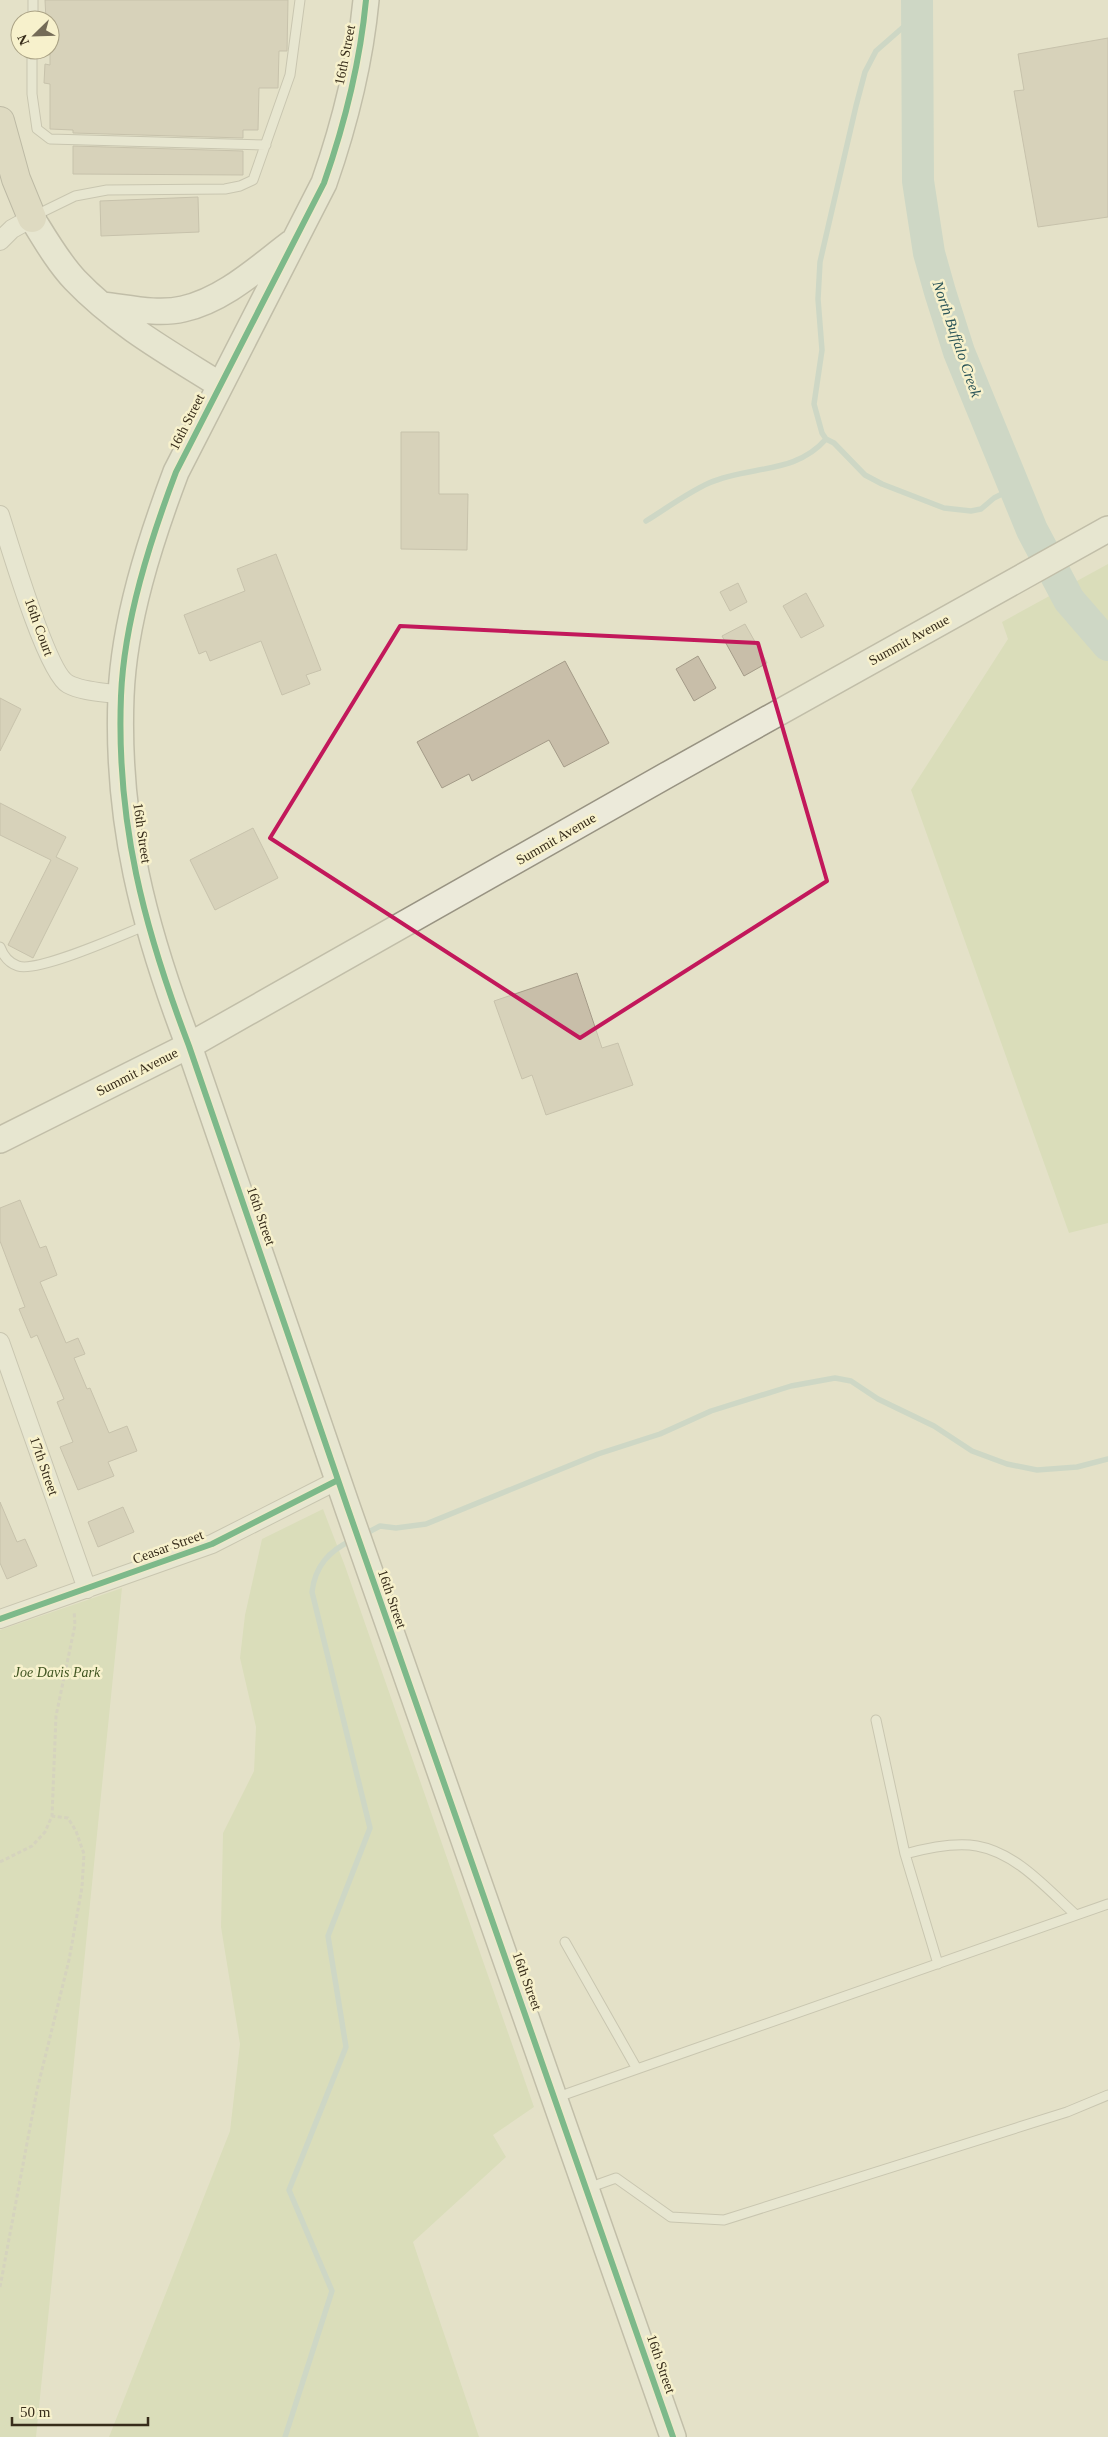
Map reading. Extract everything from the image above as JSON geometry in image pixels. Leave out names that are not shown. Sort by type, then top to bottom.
[{"type":"highway","points":[[0,121],[13,171],[32,218]]},
{"type":"main road","name":"16th Street","points":[[366,0],[350,97],[338,142],[324,183],[176,472],[158,520],[136,597],[121,695],[122,770],[128,836],[136,883],[162,976],[189,1046],[364,1556],[673,2437]]},
{"type":"main road","points":[[32,218],[49,246],[74,279],[103,305],[135,333],[220,385]]},
{"type":"main road","points":[[103,305],[160,311],[184,309],[207,300],[236,284],[296,240]]},
{"type":"main road","name":"Summit Avenue","points":[[0,1140],[189,1046],[1108,528]]},
{"type":"street","points":[[0,240],[12,229],[32,218]]},
{"type":"street","name":"16th Court","points":[[0,515],[5,549],[47,653],[58,675],[67,684],[121,695]]},
{"type":"street","name":"17th Street","points":[[0,1342],[87,1589]]},
{"type":"street","name":"Ceasar Street","points":[[0,1619],[212,1544],[338,1480]]},
{"type":"lane","points":[[32,218],[75,196],[107,190],[240,186],[254,180],[290,75],[300,0]]},
{"type":"lane","points":[[32,60],[32,94],[37,129],[50,139],[266,145]]},
{"type":"lane","points":[[0,947],[3,955],[19,966],[39,966],[147,926]]},
{"type":"lane","points":[[876,1720],[905,1854],[938,1964]]},
{"type":"lane","points":[[905,1854],[933,1846],[977,1846],[1006,1857],[1032,1875],[1076,1915]]},
{"type":"lane","points":[[555,2098],[1108,1904]]},
{"type":"lane","points":[[564,1942],[637,2070]]},
{"type":"lane","points":[[587,2189],[616,2178],[671,2217],[724,2220],[1067,2112],[1108,2095]]},
{"type":"path","points":[[0,1862],[32,1846],[45,1832],[52,1816],[56,1716],[75,1625],[74,1609]]},
{"type":"path","points":[[0,2286],[37,2090],[69,1960],[82,1887],[84,1854],[76,1831],[68,1818],[52,1816]]},
{"type":"highlighted area","points":[[400,626],[758,643],[827,881],[580,1038],[270,838]]},
{"type":"green space","points":[[1108,564],[1108,1223],[1069,1233],[911,790],[1008,639],[1002,622]]},
{"type":"green space","points":[[323,1509],[345,1566],[534,2107],[493,2135],[506,2157],[413,2242],[479,2437],[109,2437],[230,2131],[240,2044],[221,1927],[223,1833],[254,1771],[256,1727],[240,1658],[245,1615],[262,1539]]},
{"type":"green space","name":"Joe Davis Park","points":[[122,1588],[36,2437],[0,2437],[0,1630]]},
{"type":"building","points":[[45,0],[288,0],[287,51],[279,51],[278,88],[259,88],[258,130],[243,130],[243,138],[73,133],[73,130],[50,129],[50,84],[44,83],[45,64],[50,65],[50,60],[60,60],[60,10],[46,10]]},
{"type":"building","points":[[1108,38],[1108,217],[1038,227],[1014,91],[1024,90],[1018,54]]},
{"type":"building","points":[[73,146],[243,151],[243,175],[73,174]]},
{"type":"building","points":[[198,197],[199,232],[101,236],[100,201]]},
{"type":"building","points":[[401,432],[439,432],[439,494],[468,494],[467,550],[401,549]]},
{"type":"building","points":[[276,554],[321,670],[306,675],[310,684],[282,695],[261,641],[210,661],[206,651],[199,654],[184,615],[245,591],[237,569]]},
{"type":"building","points":[[738,583],[747,602],[730,611],[720,592]]},
{"type":"building","points":[[806,593],[824,626],[801,638],[783,606]]},
{"type":"building","points":[[745,624],[767,663],[744,676],[722,636]]},
{"type":"building","points":[[698,656],[716,688],[694,701],[676,669]]},
{"type":"building","points":[[565,661],[609,743],[564,767],[549,740],[472,781],[469,774],[442,788],[417,742]]},
{"type":"building","points":[[0,698],[21,709],[0,751]]},
{"type":"building","points":[[0,803],[66,837],[56,857],[78,868],[33,958],[8,945],[51,860],[0,835]]},
{"type":"building","points":[[253,828],[278,878],[215,910],[190,860]]},
{"type":"building","points":[[577,973],[602,1048],[618,1043],[633,1085],[546,1115],[532,1075],[522,1079],[494,1001]]},
{"type":"building","points":[[20,1200],[40,1248],[46,1246],[57,1275],[40,1282],[66,1343],[78,1338],[85,1354],[74,1358],[87,1389],[90,1388],[109,1433],[127,1426],[137,1451],[108,1462],[114,1476],[78,1490],[60,1447],[73,1442],[57,1402],[64,1399],[37,1335],[31,1338],[19,1309],[25,1307],[0,1241],[0,1208]]},
{"type":"building","points":[[0,1502],[17,1542],[25,1539],[37,1566],[7,1579],[0,1563]]},
{"type":"building","points":[[123,1507],[134,1532],[98,1547],[88,1522]]},
{"type":"waterway","name":"North Buffalo Creek","points":[[917,0],[918,181],[929,253],[940,292],[959,352],[1032,530],[1069,600],[1108,645]]},
{"type":"waterway","points":[[917,15],[876,51],[865,72],[820,262],[818,299],[822,350],[814,404],[822,433],[826,439],[834,443],[865,475],[882,484],[944,508],[971,511],[981,509],[994,498],[1014,488]]},
{"type":"waterway","points":[[646,521],[709,483],[724,477],[771,468],[800,459],[826,439]]},
{"type":"waterway","points":[[363,1535],[380,1526],[396,1528],[426,1524],[598,1454],[660,1434],[711,1411],[791,1386],[835,1378],[851,1381],[878,1399],[934,1426],[972,1451],[1007,1464],[1037,1470],[1077,1467],[1108,1459]]},
{"type":"waterway","points":[[285,2437],[332,2291],[289,2190],[346,2047],[328,1936],[370,1828],[312,1592],[316,1574],[324,1560],[336,1549],[352,1540]]},
{"type":"cycle path","points":[[366,0],[360,47],[351,93],[324,183],[176,472],[148,553],[133,610],[123,668],[121,743],[123,788],[128,831],[146,917],[173,1002],[348,1509],[673,2437]]},
{"type":"cycle path","points":[[0,1619],[212,1544],[338,1480]]}]
